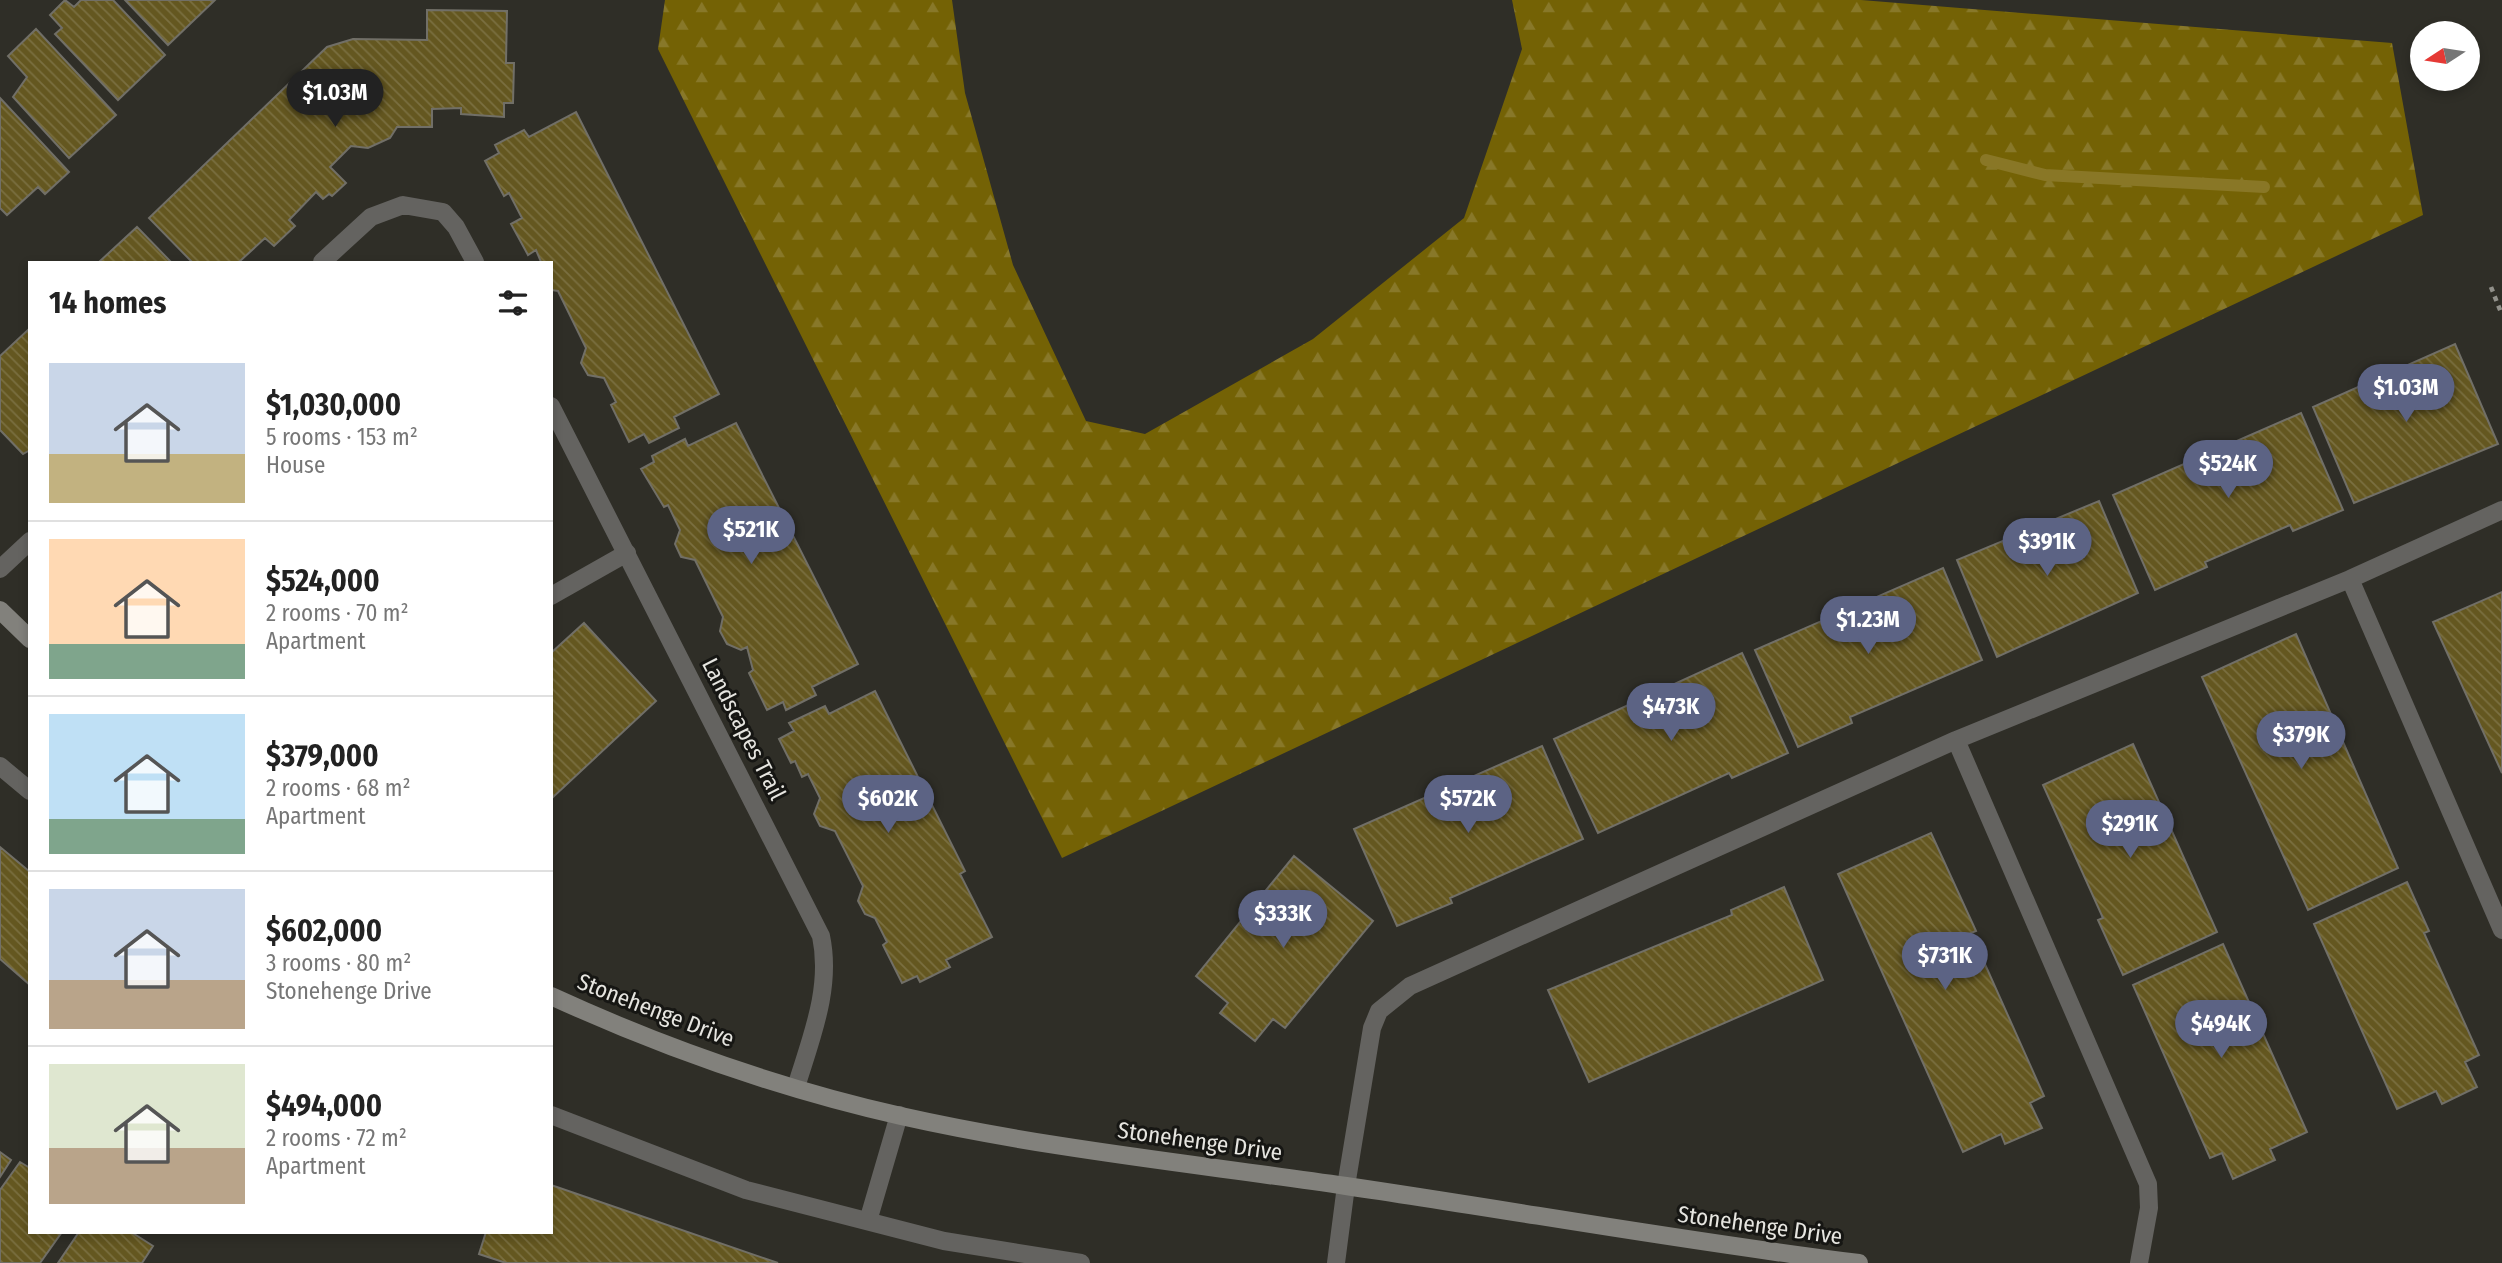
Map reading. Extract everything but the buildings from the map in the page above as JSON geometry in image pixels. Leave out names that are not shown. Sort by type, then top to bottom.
[{"type":"street","points":[[323,261],[371,217],[403,205],[443,212],[456,227],[474,261]]},
{"type":"street","name":"Landscapes Trail","points":[[553,410],[821,936],[826,960],[825,982],[796,1087]]},
{"type":"street","points":[[1336,1263],[1372,1028],[1379,1011],[1410,986],[1956,740],[2350,579],[2502,510]]},
{"type":"street","points":[[0,569],[28,543]]},
{"type":"street","points":[[553,595],[627,553]]},
{"type":"street","points":[[2350,579],[2502,930]]},
{"type":"street","points":[[0,610],[28,637]]},
{"type":"street","points":[[1956,740],[2148,1184],[2149,1208],[2138,1263]]},
{"type":"street","points":[[0,766],[28,789]]},
{"type":"street","name":"Stonehenge Drive","points":[[553,997],[703,1057],[796,1087],[899,1115],[1033,1142],[1346,1186],[1702,1244],[1859,1263]]},
{"type":"street","points":[[868,1221],[899,1115]]},
{"type":"street","points":[[553,1116],[746,1190],[944,1241],[1081,1263]]},
{"type":"path","points":[[2491,287],[2502,315]]},
{"type":"green space","points":[[665,0],[952,0],[965,93],[1013,265],[1086,421],[1145,434],[1313,339],[1464,218],[1522,49],[1512,0],[1861,0],[2392,43],[2423,215],[1062,858],[658,49]]},
{"type":"waterway","points":[[1986,160],[2045,175],[2264,187]]}]
